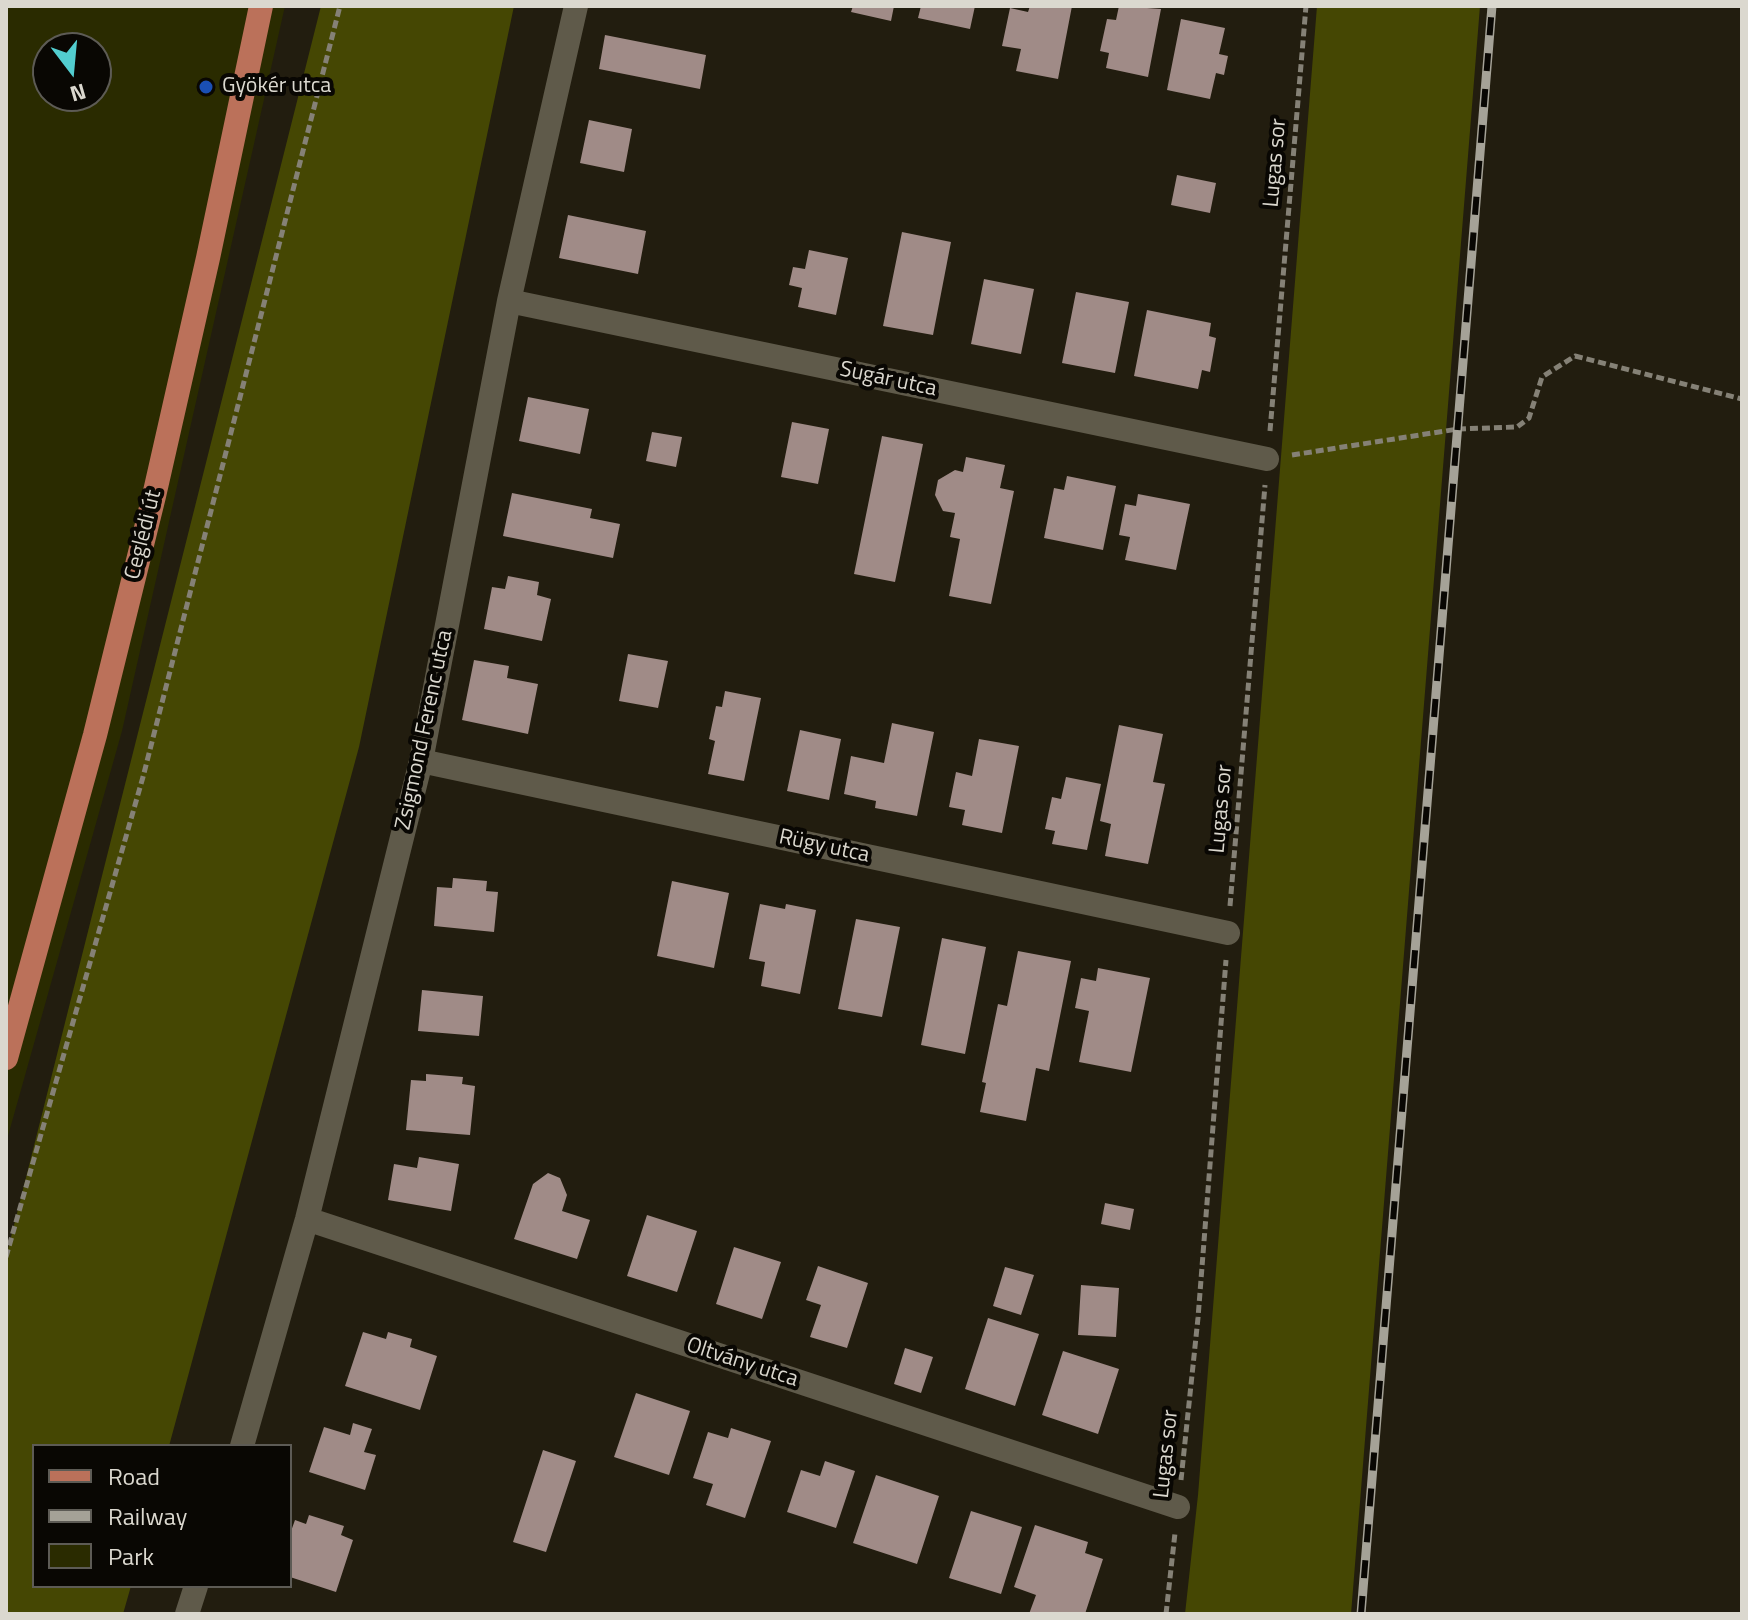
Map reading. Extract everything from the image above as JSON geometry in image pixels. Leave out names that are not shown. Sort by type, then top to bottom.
[{"type":"main road","name":"Ceglédi út","points":[[6,1058],[95,735],[150,511],[261,6]]},
{"type":"street","name":"Zsigmond Ferenc utca","points":[[243,1444],[307,1219],[421,761],[509,301],[576,6]]},
{"type":"street","name":"Sugár utca","points":[[509,301],[1267,459]]},
{"type":"street","name":"Rügy utca","points":[[421,761],[1228,933]]},
{"type":"street","name":"Oltvány utca","points":[[307,1219],[1178,1507]]},
{"type":"street","points":[[187,1614],[195,1588]]},
{"type":"path","points":[[6,1257],[143,777],[340,6]]},
{"type":"path","name":"Lugas sor","points":[[1166,1614],[1198,1318],[1306,6]]},
{"type":"path","points":[[1267,459],[1458,429],[1517,427],[1529,418],[1542,377],[1575,356],[1742,399]]},
{"type":"green space","points":[[6,6],[285,6],[122,731],[6,1143]]},
{"type":"shaded area","points":[[321,6],[514,6],[359,747],[170,1444],[32,1444],[32,1588],[130,1588],[123,1614],[6,1614],[6,1257]]},
{"type":"shaded area","points":[[1317,6],[1480,6],[1351,1614],[1185,1614],[1198,1495]]},
{"type":"building","points":[[853,6],[894,6],[891,21],[851,12]]},
{"type":"building","points":[[921,6],[975,6],[970,29],[918,18]]},
{"type":"building","points":[[1030,6],[1072,6],[1058,79],[1016,71],[1021,49],[1002,46],[1010,8],[1028,12]]},
{"type":"building","points":[[1119,6],[1161,9],[1148,77],[1106,68],[1109,53],[1100,51],[1107,19],[1116,20]]},
{"type":"building","points":[[1181,19],[1225,28],[1219,54],[1228,56],[1224,75],[1216,73],[1210,99],[1167,90]]},
{"type":"building","points":[[605,35],[706,55],[700,89],[599,69]]},
{"type":"building","points":[[589,120],[632,129],[624,172],[580,163]]},
{"type":"building","points":[[1177,175],[1216,183],[1210,213],[1171,205]]},
{"type":"building","points":[[568,215],[646,231],[638,274],[559,258]]},
{"type":"building","points":[[902,232],[951,242],[933,335],[883,326]]},
{"type":"building","points":[[809,250],[848,258],[836,315],[798,307],[802,288],[789,285],[793,267],[805,269]]},
{"type":"building","points":[[984,279],[1034,289],[1021,354],[971,344]]},
{"type":"building","points":[[1076,292],[1129,302],[1115,373],[1062,363]]},
{"type":"building","points":[[1147,310],[1211,323],[1209,336],[1216,338],[1210,372],[1202,370],[1198,389],[1134,376]]},
{"type":"building","points":[[528,397],[589,409],[580,454],[519,441]]},
{"type":"building","points":[[792,422],[829,429],[818,484],[781,477]]},
{"type":"building","points":[[652,432],[682,437],[676,467],[646,461]]},
{"type":"building","points":[[882,436],[923,444],[895,582],[854,574]]},
{"type":"building","points":[[966,457],[1005,465],[1000,488],[1014,491],[991,604],[949,596],[960,539],[950,537],[955,513],[943,511],[935,495],[938,480],[955,470],[963,472]]},
{"type":"building","points":[[1067,476],[1116,486],[1103,550],[1044,538],[1054,488],[1064,490]]},
{"type":"building","points":[[512,493],[592,509],[590,518],[620,524],[613,558],[503,536]]},
{"type":"building","points":[[1138,494],[1190,504],[1176,570],[1125,560],[1130,537],[1119,535],[1125,504],[1136,506]]},
{"type":"building","points":[[508,576],[539,582],[537,595],[551,599],[542,641],[484,629],[492,587],[505,589]]},
{"type":"building","points":[[628,654],[668,661],[658,708],[619,701]]},
{"type":"building","points":[[474,660],[509,666],[507,678],[538,684],[528,734],[462,720]]},
{"type":"building","points":[[725,691],[761,698],[744,781],[708,774],[715,741],[709,739],[716,706],[722,707]]},
{"type":"building","points":[[892,723],[934,732],[917,816],[875,808],[876,801],[844,794],[851,756],[884,763]]},
{"type":"building","points":[[1119,725],[1163,734],[1153,782],[1165,784],[1148,864],[1105,856],[1111,824],[1100,821]]},
{"type":"building","points":[[800,730],[841,739],[829,800],[787,791]]},
{"type":"building","points":[[979,739],[1019,746],[1002,833],[962,825],[965,810],[949,807],[956,772],[972,776]]},
{"type":"building","points":[[1066,777],[1101,784],[1087,850],[1052,844],[1055,831],[1045,829],[1052,797],[1061,799]]},
{"type":"building","points":[[453,878],[487,881],[486,891],[498,892],[494,932],[434,926],[437,887],[452,888]]},
{"type":"building","points":[[672,881],[729,893],[714,968],[657,956]]},
{"type":"building","points":[[760,904],[785,909],[786,904],[816,910],[800,994],[761,986],[765,962],[749,959]]},
{"type":"building","points":[[856,919],[900,927],[882,1017],[838,1009]]},
{"type":"building","points":[[942,938],[986,947],[965,1054],[921,1045]]},
{"type":"building","points":[[1018,951],[1071,961],[1049,1071],[1036,1068],[1026,1121],[980,1112],[986,1083],[982,1082],[998,1004],[1007,1006]]},
{"type":"building","points":[[1098,968],[1150,978],[1131,1072],[1079,1062],[1089,1011],[1075,1008],[1081,978],[1096,981]]},
{"type":"building","points":[[422,990],[483,996],[479,1036],[418,1031]]},
{"type":"building","points":[[426,1074],[463,1077],[462,1084],[475,1086],[470,1135],[406,1130],[411,1080],[426,1081]]},
{"type":"building","points":[[419,1157],[459,1164],[451,1211],[388,1200],[394,1164],[417,1168]]},
{"type":"building","points":[[548,1173],[560,1178],[567,1195],[562,1211],[590,1220],[577,1259],[514,1239],[533,1184]]},
{"type":"building","points":[[1105,1203],[1134,1209],[1130,1230],[1101,1224]]},
{"type":"building","points":[[647,1215],[697,1231],[677,1292],[627,1276]]},
{"type":"building","points":[[734,1247],[781,1262],[762,1319],[716,1304]]},
{"type":"building","points":[[818,1266],[868,1283],[847,1348],[810,1337],[821,1305],[806,1300]]},
{"type":"building","points":[[1005,1267],[1034,1275],[1021,1315],[993,1306]]},
{"type":"building","points":[[1081,1285],[1119,1288],[1116,1337],[1078,1335]]},
{"type":"building","points":[[988,1318],[1039,1334],[1015,1406],[965,1389]]},
{"type":"building","points":[[363,1332],[386,1339],[388,1332],[412,1339],[410,1347],[437,1356],[420,1410],[345,1386]]},
{"type":"building","points":[[905,1348],[933,1357],[921,1393],[894,1384]]},
{"type":"building","points":[[1063,1351],[1119,1369],[1098,1434],[1042,1415]]},
{"type":"building","points":[[636,1393],[690,1411],[669,1475],[614,1457]]},
{"type":"building","points":[[353,1423],[372,1429],[364,1452],[376,1455],[365,1490],[309,1472],[324,1427],[350,1435]]},
{"type":"building","points":[[731,1428],[771,1441],[745,1518],[706,1505],[713,1484],[693,1478],[708,1432],[728,1438]]},
{"type":"building","points":[[543,1450],[576,1461],[546,1552],[513,1542]]},
{"type":"building","points":[[825,1461],[855,1471],[836,1528],[787,1512],[801,1470],[820,1476]]},
{"type":"building","points":[[876,1475],[939,1496],[917,1564],[853,1543]]},
{"type":"building","points":[[971,1511],[1022,1527],[1001,1594],[949,1578]]},
{"type":"building","points":[[309,1515],[344,1526],[341,1535],[353,1540],[336,1592],[292,1578],[292,1528],[295,1520],[306,1524]]},
{"type":"building","points":[[1035,1525],[1088,1542],[1085,1553],[1103,1559],[1085,1614],[1029,1614],[1036,1595],[1014,1587]]},
{"type":"railway","points":[[1361,1614],[1492,6]]},
{"type":"place","name":"Gyökér utca","points":[[206,87]]}]
